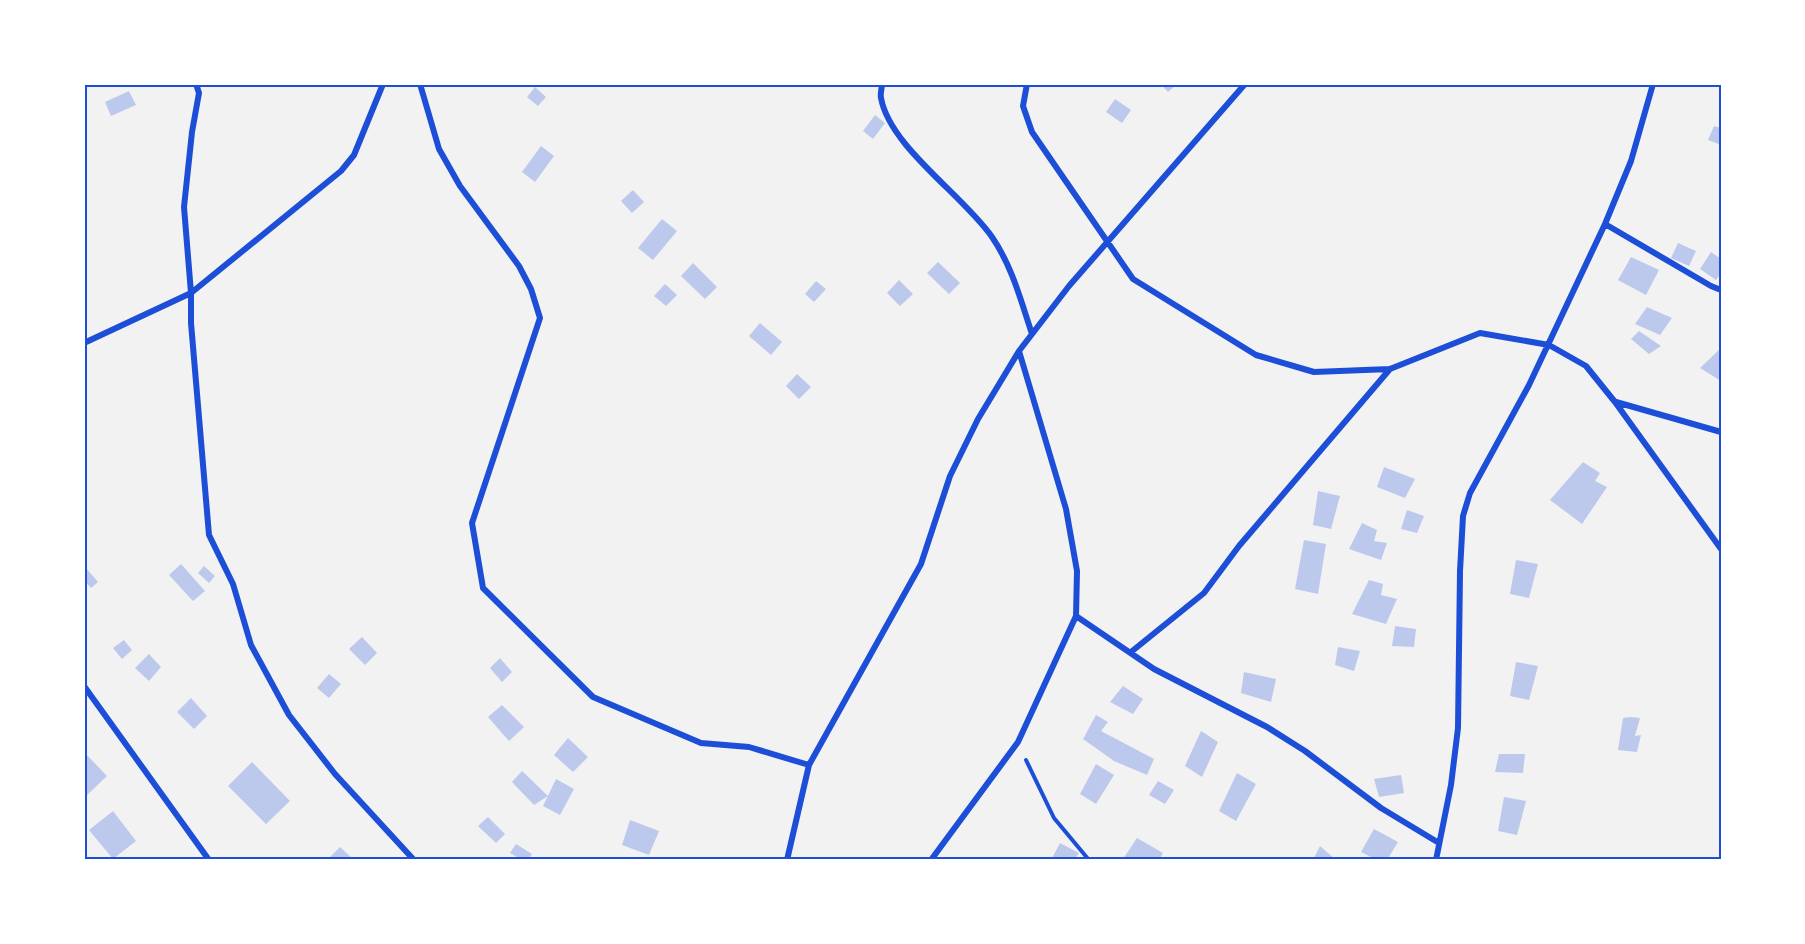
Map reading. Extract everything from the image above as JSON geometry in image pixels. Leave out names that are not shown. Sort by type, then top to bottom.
[{"type":"street","points":[[196,84],[199,93],[192,132],[184,207],[191,293],[191,323],[209,535],[233,584],[251,645],[289,715],[335,774],[414,860]]},
{"type":"street","points":[[84,343],[191,293],[341,171],[354,155],[383,84]]},
{"type":"street","points":[[420,84],[439,149],[460,186],[519,266],[531,289],[540,318],[472,522],[483,588],[592,697],[700,743],[749,747],[809,765]]},
{"type":"street","points":[[882,84],[881,96],[889,121],[907,146],[962,201],[992,236],[1014,277],[1032,334]]},
{"type":"street","points":[[1027,84],[1023,106],[1032,132],[1133,279],[1256,356],[1314,372],[1390,369],[1480,333],[1549,345],[1586,366],[1615,402],[1721,549]]},
{"type":"street","points":[[787,860],[809,765],[921,564],[950,476],[978,419],[1019,351],[1069,286],[1245,84]]},
{"type":"street","points":[[1436,860],[1451,785],[1458,728],[1463,516],[1470,493],[1549,345],[1605,224],[1630,161],[1653,84]]},
{"type":"street","points":[[1605,224],[1721,290]]},
{"type":"street","points":[[931,860],[1018,742],[1076,616],[1077,571],[1066,509],[1019,351]]},
{"type":"street","points":[[1131,652],[1204,593],[1239,546],[1390,369]]},
{"type":"street","points":[[1615,402],[1721,432]]},
{"type":"street","points":[[1076,616],[1166,676],[1267,727],[1381,808],[1439,843]]},
{"type":"street","points":[[84,686],[209,860]]},
{"type":"path","points":[[1018,742],[1054,818],[1089,860]]},
{"type":"building","points":[[1161,84],[1177,84],[1168,92]]},
{"type":"building","points":[[535,87],[546,97],[538,106],[527,97]]},
{"type":"building","points":[[129,91],[136,105],[111,116],[105,102]]},
{"type":"building","points":[[1115,99],[1131,110],[1122,123],[1106,112]]},
{"type":"building","points":[[875,115],[885,123],[873,139],[863,131]]},
{"type":"building","points":[[1714,126],[1721,128],[1721,145],[1708,140]]},
{"type":"building","points":[[541,146],[554,156],[535,182],[522,172]]},
{"type":"building","points":[[633,190],[644,202],[632,213],[621,201]]},
{"type":"building","points":[[662,219],[677,231],[653,260],[638,248]]},
{"type":"building","points":[[1678,243],[1696,251],[1689,266],[1671,258]]},
{"type":"building","points":[[1711,252],[1721,259],[1721,273],[1716,280],[1700,269]]},
{"type":"building","points":[[1631,257],[1659,270],[1646,295],[1618,280]]},
{"type":"building","points":[[938,262],[960,283],[949,294],[927,273]]},
{"type":"building","points":[[693,263],[717,287],[705,299],[681,276]]},
{"type":"building","points":[[899,280],[913,294],[900,306],[887,293]]},
{"type":"building","points":[[816,281],[826,289],[814,302],[805,294]]},
{"type":"building","points":[[665,284],[677,295],[666,306],[654,296]]},
{"type":"building","points":[[1647,307],[1672,318],[1660,335],[1635,324]]},
{"type":"building","points":[[760,323],[782,342],[771,355],[749,336]]},
{"type":"building","points":[[1639,331],[1661,346],[1649,354],[1631,339]]},
{"type":"building","points":[[1721,348],[1721,381],[1700,368]]},
{"type":"building","points":[[797,374],[811,387],[799,399],[786,386]]},
{"type":"building","points":[[1583,462],[1600,473],[1595,481],[1607,487],[1582,524],[1550,500]]},
{"type":"building","points":[[1384,467],[1415,479],[1405,498],[1377,487]]},
{"type":"building","points":[[1318,491],[1340,496],[1331,529],[1313,525]]},
{"type":"building","points":[[1407,510],[1424,516],[1417,533],[1401,529]]},
{"type":"building","points":[[1362,523],[1377,530],[1374,541],[1387,543],[1381,560],[1349,549]]},
{"type":"building","points":[[1304,540],[1326,544],[1318,594],[1295,589]]},
{"type":"building","points":[[1516,560],[1538,564],[1529,598],[1510,594]]},
{"type":"building","points":[[181,564],[205,591],[193,601],[169,575]]},
{"type":"building","points":[[204,566],[215,576],[209,583],[198,573]]},
{"type":"building","points":[[86,568],[98,582],[91,588],[84,580]]},
{"type":"building","points":[[1369,580],[1383,584],[1381,595],[1397,599],[1386,624],[1352,614]]},
{"type":"building","points":[[1395,626],[1416,629],[1414,647],[1392,646]]},
{"type":"building","points":[[362,637],[377,653],[365,665],[349,649]]},
{"type":"building","points":[[124,640],[132,650],[122,659],[113,648]]},
{"type":"building","points":[[1338,647],[1360,651],[1354,671],[1335,665]]},
{"type":"building","points":[[149,654],[161,667],[149,681],[135,668]]},
{"type":"building","points":[[500,658],[512,672],[502,682],[490,668]]},
{"type":"building","points":[[1516,662],[1538,666],[1529,700],[1510,696]]},
{"type":"building","points":[[1244,672],[1276,679],[1271,702],[1241,693]]},
{"type":"building","points":[[329,674],[341,684],[329,698],[317,688]]},
{"type":"building","points":[[1123,686],[1143,699],[1133,714],[1110,702]]},
{"type":"building","points":[[191,698],[207,716],[194,729],[177,712]]},
{"type":"building","points":[[502,705],[524,727],[509,741],[488,717]]},
{"type":"building","points":[[1096,715],[1108,722],[1101,731],[1154,759],[1147,775],[1114,761],[1083,739]]},
{"type":"building","points":[[1623,718],[1640,718],[1635,736],[1641,735],[1637,752],[1618,750]]},
{"type":"building","points":[[1201,731],[1218,742],[1202,777],[1185,766]]},
{"type":"building","points":[[568,738],[588,757],[573,772],[554,755]]},
{"type":"building","points":[[84,752],[107,776],[84,798]]},
{"type":"building","points":[[1499,754],[1525,754],[1523,773],[1495,772]]},
{"type":"building","points":[[252,762],[290,801],[266,824],[228,786]]},
{"type":"building","points":[[1096,764],[1114,775],[1096,804],[1080,794]]},
{"type":"building","points":[[522,771],[548,796],[534,805],[512,782]]},
{"type":"building","points":[[1237,773],[1256,784],[1236,821],[1219,811]]},
{"type":"building","points":[[1401,775],[1404,793],[1379,797],[1374,779]]},
{"type":"building","points":[[556,779],[574,789],[560,815],[543,806]]},
{"type":"building","points":[[1158,781],[1174,790],[1165,804],[1149,795]]},
{"type":"building","points":[[1504,797],[1526,801],[1517,835],[1498,831]]},
{"type":"building","points":[[113,811],[136,841],[113,859],[89,830]]},
{"type":"building","points":[[488,817],[505,834],[496,843],[478,826]]},
{"type":"building","points":[[630,820],[659,831],[649,855],[622,845]]},
{"type":"building","points":[[1374,829],[1398,842],[1387,860],[1377,860],[1361,852]]},
{"type":"building","points":[[1137,838],[1163,853],[1159,860],[1123,859]]},
{"type":"building","points":[[1060,843],[1079,853],[1074,860],[1051,860]]},
{"type":"building","points":[[516,844],[532,854],[528,860],[522,860],[510,853]]},
{"type":"building","points":[[1320,846],[1336,860],[1313,860]]},
{"type":"building","points":[[340,847],[354,860],[327,860]]}]
